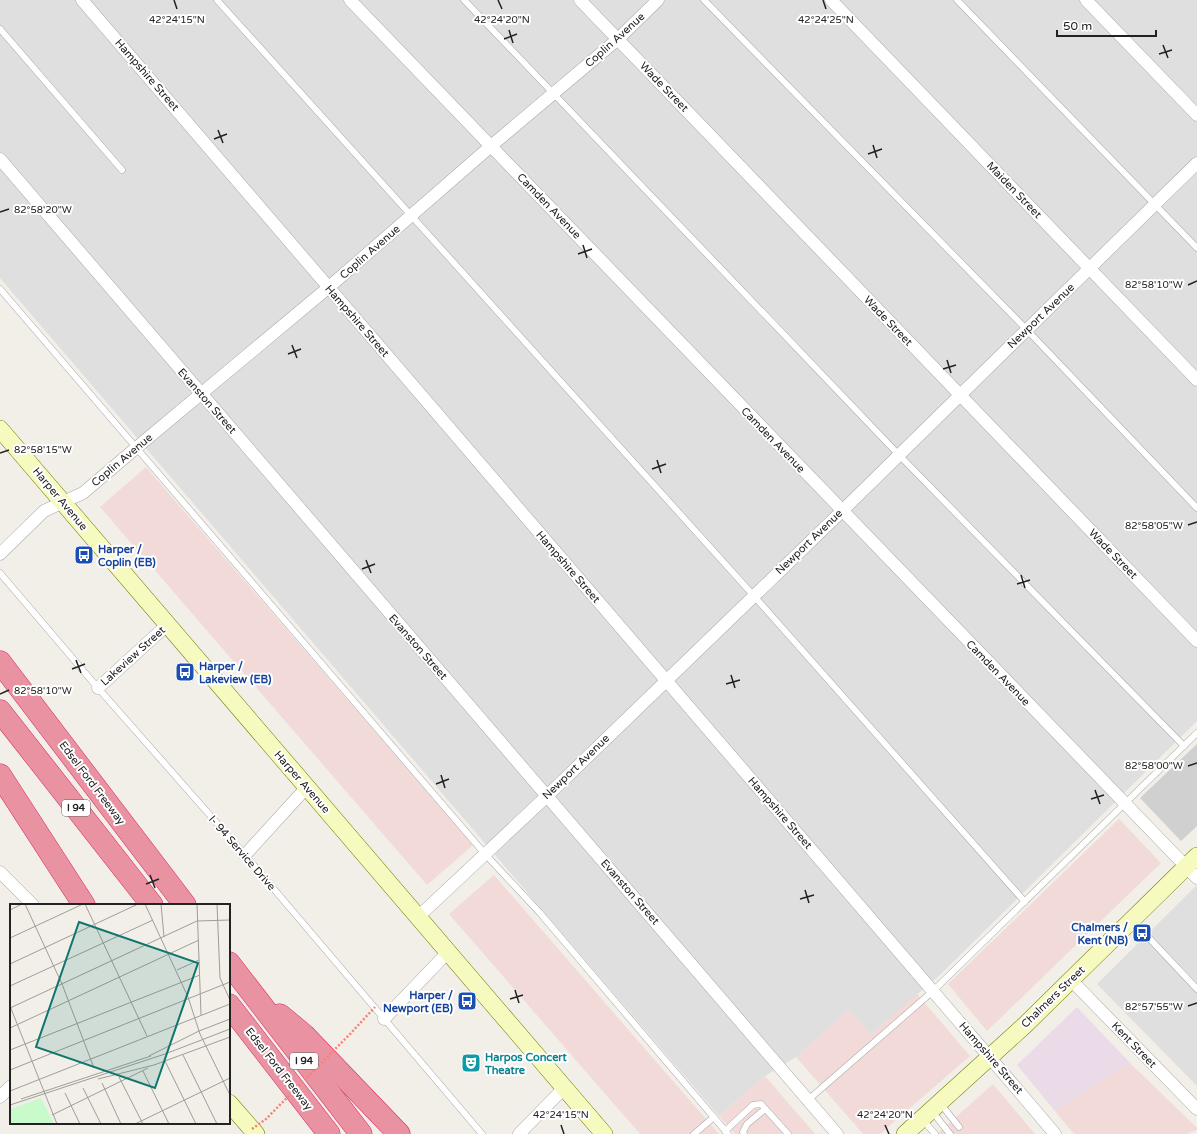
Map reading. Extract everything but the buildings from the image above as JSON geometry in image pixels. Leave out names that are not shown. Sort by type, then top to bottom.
[{"type":"highway","name":"Edsel Ford Freeway","points":[[0,662],[184,904]]},
{"type":"highway","name":"I 94","points":[[0,711],[151,904]]},
{"type":"highway","points":[[0,775],[83,904]]},
{"type":"highway","name":"I 94","points":[[230,964],[361,1134]]},
{"type":"highway","points":[[248,988],[304,1035],[399,1134]]},
{"type":"highway","name":"Edsel Ford Freeway","points":[[230,1006],[329,1134]]},
{"type":"main road","name":"Harper Avenue","points":[[0,429],[604,1134]]},
{"type":"main road","name":"Chalmers Street","points":[[906,1134],[1025,1025],[1132,920],[1193,867]]},
{"type":"main road","points":[[230,1104],[254,1132]]},
{"type":"street","name":"Hampshire Street","points":[[82,0],[990,1057],[1054,1134]]},
{"type":"street","name":"Camden Avenue","points":[[350,0],[1125,804],[1193,867]]},
{"type":"street","name":"Wade Street","points":[[580,0],[1197,641]]},
{"type":"street","name":"Coplin Avenue","points":[[0,554],[44,511],[83,493],[329,288],[491,146],[618,40],[658,0]]},
{"type":"street","name":"Maiden Street","points":[[831,0],[1197,380]]},
{"type":"street","points":[[1086,0],[1197,115]]},
{"type":"street","name":"Evanston Street","points":[[0,159],[837,1134]]},
{"type":"street","name":"Newport Avenue","points":[[418,917],[547,796],[842,511],[1197,163]]},
{"type":"street","name":"Lakeview Street","points":[[98,688],[167,625]]},
{"type":"street","points":[[245,855],[307,787]]},
{"type":"street","points":[[0,872],[32,904]]},
{"type":"street","points":[[384,1019],[448,952]]},
{"type":"street","name":"Kent Street","points":[[1071,980],[1197,1109]]},
{"type":"street","points":[[0,1097],[10,1087]]},
{"type":"street","points":[[519,1134],[564,1088]]},
{"type":"lane","points":[[217,0],[754,596],[1025,902]]},
{"type":"lane","points":[[464,0],[899,455],[1184,746]]},
{"type":"lane","points":[[704,0],[1026,330],[1197,508]]},
{"type":"lane","points":[[957,0],[1197,248]]},
{"type":"lane","points":[[0,29],[122,170]]},
{"type":"lane","points":[[0,289],[485,854],[540,913],[726,1132],[753,1105],[761,1104],[788,1134]]},
{"type":"lane","name":"I- 94 Service Drive","points":[[0,573],[98,688],[245,855],[482,1134]]},
{"type":"lane","points":[[808,1100],[933,991],[1197,733]]},
{"type":"lane","points":[[1132,920],[1197,989]]},
{"type":"lane","points":[[744,1134],[743,1132],[747,1124],[765,1109]]},
{"type":"lane","points":[[931,1110],[959,1127]]},
{"type":"lane","points":[[931,1110],[950,1134]]},
{"type":"lane","points":[[931,1110],[935,1134]]},
{"type":"lane","points":[[694,1134],[714,1117]]},
{"type":"path","points":[[254,1132],[374,1008]]},
{"type":"shaded area","points":[[0,0],[1197,0],[1197,721],[941,974],[870,1035],[849,1010],[796,1057],[765,1076],[719,1116],[0,278]]},
{"type":"shaded area","points":[[146,467],[473,845],[427,885],[100,507]]},
{"type":"shaded area","points":[[1197,744],[1197,826],[1181,841],[1140,798]]},
{"type":"shaded area","points":[[1119,819],[1161,863],[987,1031],[948,984]]},
{"type":"shaded area","points":[[494,875],[719,1134],[640,1134],[449,914]]},
{"type":"shaded area","points":[[1197,885],[1197,1086],[1097,984]]},
{"type":"shaded area","points":[[917,994],[970,1056],[880,1134],[863,1134],[796,1057],[849,1010],[871,1034]]},
{"type":"shaded area","points":[[1077,1007],[1130,1063],[1055,1111],[1017,1065]]},
{"type":"shaded area","points":[[1130,1063],[1197,1128],[1197,1130],[1187,1134],[1074,1134],[1055,1111]]},
{"type":"shaded area","points":[[765,1076],[815,1134],[735,1134],[719,1116]]},
{"type":"shaded area","points":[[993,1084],[1035,1134],[937,1134]]},
{"type":"place","name":"Harper / Coplin (EB)","points":[[84,555]]},
{"type":"place","name":"Harper / Lakeview (EB)","points":[[185,672]]},
{"type":"place","name":"Chalmers / Kent (NB)","points":[[1142,933]]},
{"type":"place","name":"Harper / Newport (EB)","points":[[467,1001]]},
{"type":"place","name":"Harpos Concert Theatre","points":[[471,1063]]}]
